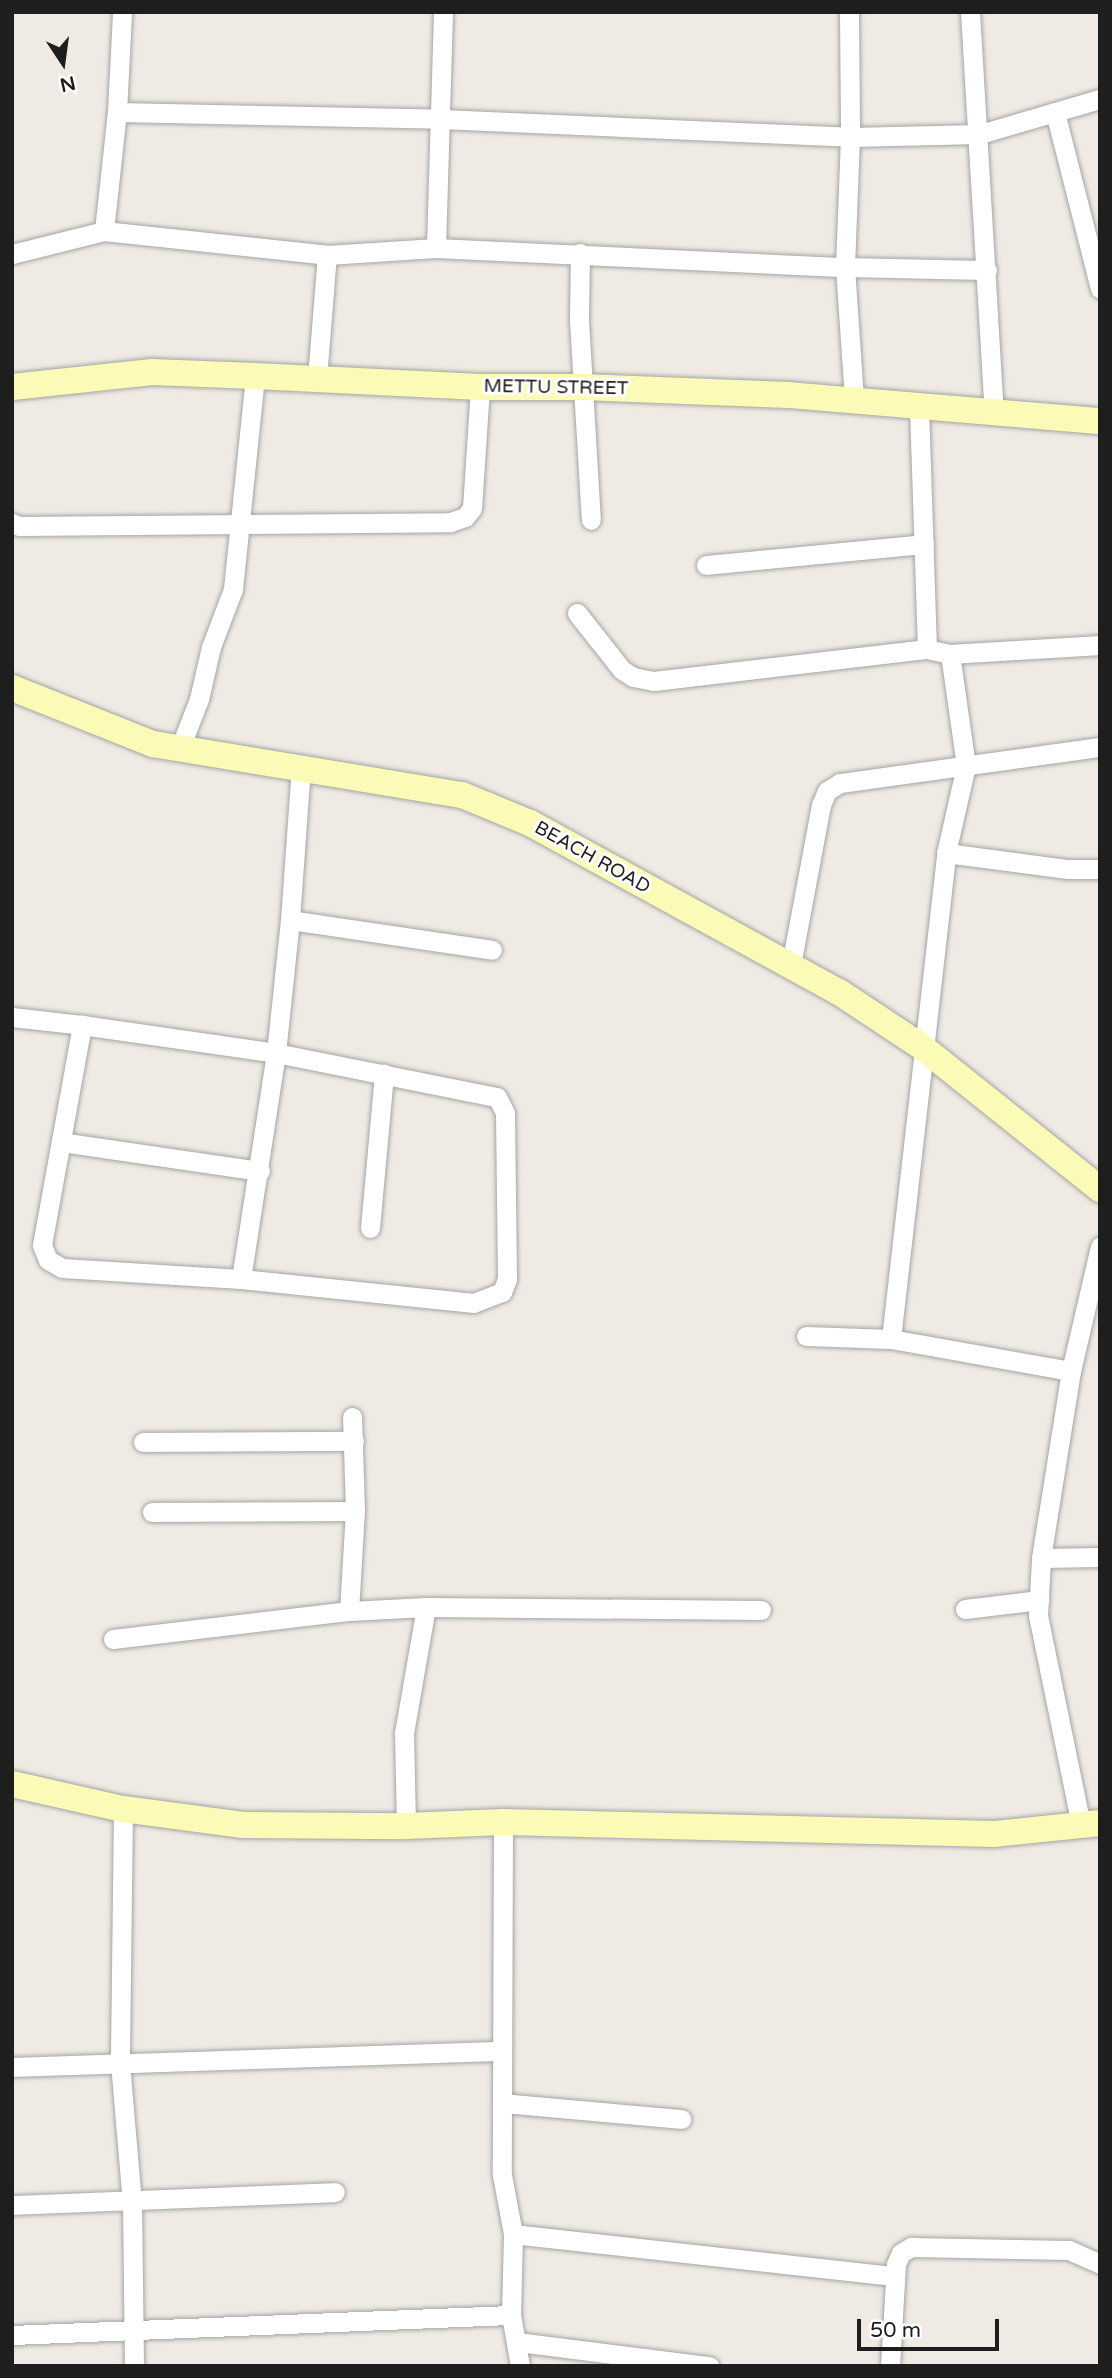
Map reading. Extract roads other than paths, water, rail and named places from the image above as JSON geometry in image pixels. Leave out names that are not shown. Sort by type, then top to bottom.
[{"type":"street","points":[[104,231],[117,112],[122,12]]},
{"type":"street","points":[[436,248],[443,12]]},
{"type":"street","points":[[849,12],[850,137],[845,267],[854,400]]},
{"type":"street","points":[[971,12],[994,413]]},
{"type":"street","points":[[117,112],[440,119],[850,137],[979,134],[1100,99]]},
{"type":"street","points":[[1055,112],[1100,288]]},
{"type":"street","points":[[12,254],[104,231],[327,255],[436,248],[845,267],[987,270]]},
{"type":"street","points":[[580,253],[582,387],[591,520]]},
{"type":"street","points":[[317,378],[327,255]]},
{"type":"street","name":"METTU STREET","points":[[12,387],[152,372],[480,387],[582,387],[854,400],[919,408],[1100,421]]},
{"type":"street","points":[[180,748],[199,699],[211,647],[233,589],[242,524],[255,376]]},
{"type":"street","points":[[12,523],[19,526],[450,522],[465,517],[472,508],[480,387]]},
{"type":"street","points":[[919,408],[920,506],[924,544],[927,649]]},
{"type":"street","points":[[706,565],[924,544]]},
{"type":"street","points":[[577,613],[622,670],[633,677],[654,681],[927,649],[950,654],[1100,645]]},
{"type":"street","points":[[891,1339],[946,853],[965,766],[950,654]]},
{"type":"street","name":"BEACH ROAD","points":[[12,688],[153,744],[462,795],[530,823],[839,992],[922,1047],[1100,1189]]},
{"type":"street","points":[[791,965],[821,804],[827,791],[840,783],[1100,747]]},
{"type":"street","points":[[242,1279],[276,1053],[290,920],[301,767]]},
{"type":"street","points":[[946,853],[1068,869],[1100,869]]},
{"type":"street","points":[[290,920],[492,950]]},
{"type":"street","points":[[12,1017],[82,1025],[276,1053],[489,1094],[502,1103],[507,1279],[502,1292],[474,1303],[242,1279],[62,1268],[48,1260],[41,1245],[82,1025]]},
{"type":"street","points":[[370,1228],[384,1074]]},
{"type":"street","points":[[61,1142],[260,1171]]},
{"type":"street","points":[[12,1784],[123,1809],[243,1825],[406,1826],[503,1822],[994,1834],[1091,1824],[1038,1616],[1041,1558],[1071,1371],[1100,1246]]},
{"type":"street","points":[[806,1335],[891,1339],[1071,1371]]},
{"type":"street","points":[[349,1611],[355,1511],[352,1417]]},
{"type":"street","points":[[143,1442],[354,1441]]},
{"type":"street","points":[[152,1513],[355,1511]]},
{"type":"street","points":[[1041,1558],[1100,1557]]},
{"type":"street","points":[[965,1609],[1039,1600]]},
{"type":"street","points":[[406,1826],[404,1733],[426,1607]]},
{"type":"street","points":[[113,1639],[349,1611],[426,1607],[761,1610]]},
{"type":"street","points":[[123,1809],[120,2063],[132,2202],[134,2366]]},
{"type":"street","points":[[503,1822],[502,2175],[513,2234],[511,2315],[518,2342],[520,2366]]},
{"type":"street","points":[[12,2067],[502,2051]]},
{"type":"street","points":[[502,2103],[681,2119]]},
{"type":"street","points":[[12,2205],[335,2192]]},
{"type":"street","points":[[513,2234],[894,2276]]},
{"type":"street","points":[[890,2366],[894,2276],[901,2253],[911,2247],[1069,2250],[1100,2264]]},
{"type":"street","points":[[12,2335],[511,2315]]},
{"type":"street","points":[[518,2342],[709,2366]]}]
